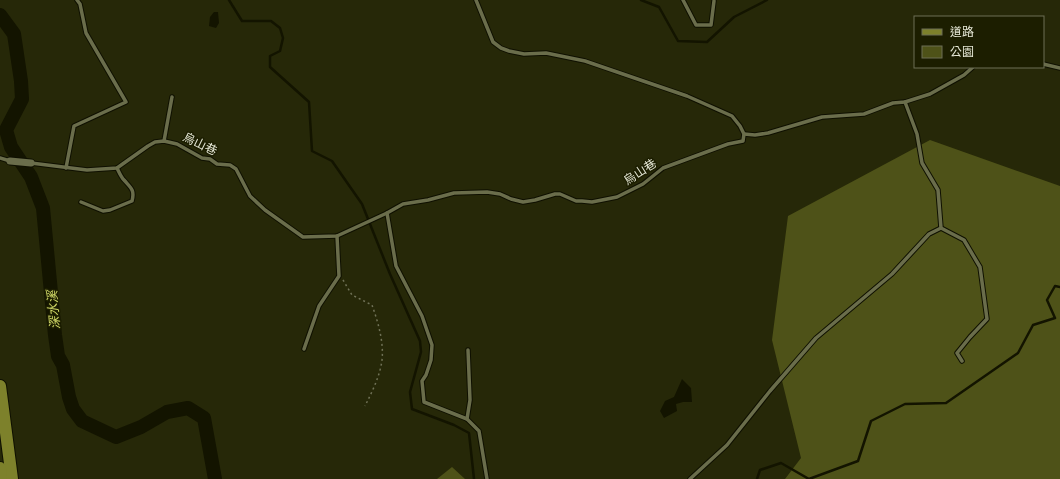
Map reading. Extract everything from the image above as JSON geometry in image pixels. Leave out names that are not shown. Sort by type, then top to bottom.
[{"type":"main road","points":[[0,386],[12,479]]},
{"type":"main road","points":[[0,468],[1,479]]},
{"type":"street","points":[[10,161],[31,163]]},
{"type":"lane","points":[[66,168],[74,126],[126,102],[86,33],[80,4],[76,0]]},
{"type":"lane","points":[[476,0],[492,42],[501,48],[510,52],[524,54],[546,54],[585,61],[687,96],[732,116],[744,134],[755,135],[768,133],[822,116],[864,114],[893,103],[905,102],[930,94],[964,75],[972,68]]},
{"type":"lane","points":[[683,0],[696,25],[711,25],[714,1]]},
{"type":"lane","points":[[1044,64],[1060,68]]},
{"type":"lane","points":[[164,141],[172,97]]},
{"type":"lane","points":[[905,102],[917,134],[922,163],[938,190],[941,228]]},
{"type":"lane","name":"烏山巷","points":[[117,168],[155,142],[164,141],[177,144],[202,158],[210,159],[217,164],[230,165],[236,169],[250,196],[265,210],[304,237],[337,236],[403,204],[428,200],[454,193],[487,192],[500,194],[523,202],[555,194],[569,196],[576,201],[592,202],[617,197],[642,184],[663,168],[728,144],[742,141],[744,134]]},
{"type":"lane","points":[[0,158],[10,161]]},
{"type":"lane","points":[[31,163],[87,170],[117,168],[124,180],[131,186],[133,197],[132,201],[110,210],[103,211],[81,202]]},
{"type":"lane","points":[[387,213],[396,266],[422,316],[432,345],[431,360],[422,382],[424,402],[467,419],[479,431],[487,479]]},
{"type":"lane","points":[[941,228],[964,240],[980,267],[987,319],[956,353],[962,361]]},
{"type":"lane","points":[[690,479],[727,445],[770,391],[816,338],[892,274],[929,234],[941,228]]},
{"type":"lane","points":[[304,349],[320,306],[339,276],[337,236]]},
{"type":"lane","points":[[467,419],[470,400],[468,350]]},
{"type":"path","points":[[339,276],[346,283],[352,295],[372,305],[377,320],[382,348],[382,359],[377,379],[365,406]]},
{"type":"green space","points":[[930,140],[1060,186],[1060,479],[785,479],[801,458],[772,340],[788,216]]},
{"type":"green space","points":[[452,467],[465,479],[437,479]]},
{"type":"shaded area","points":[[214,12],[218,12],[219,23],[216,28],[209,26],[210,17]]},
{"type":"shaded area","points":[[682,379],[691,388],[692,402],[676,404],[677,411],[664,418],[660,411],[665,401],[674,397]]},
{"type":"waterway","points":[[229,0],[242,21],[271,21],[280,28],[283,38],[280,51],[270,56],[270,67],[309,102],[312,151],[332,161],[362,204],[390,274],[420,341],[421,352],[410,392],[412,409],[454,425],[469,433],[474,479]]},
{"type":"waterway","points":[[641,0],[659,7],[678,41],[707,42],[734,17],[767,0]]},
{"type":"waterway","name":"深水溪","points":[[0,15],[14,34],[21,81],[22,99],[6,130],[11,147],[31,177],[43,208],[58,356],[63,365],[69,397],[73,409],[82,421],[116,437],[141,427],[167,412],[188,408],[204,418],[215,479]]},
{"type":"waterway","points":[[757,479],[760,470],[781,463],[809,479],[858,461],[871,421],[905,404],[946,403],[1018,353],[1033,325],[1055,318],[1047,300],[1055,286],[1060,287]]}]
